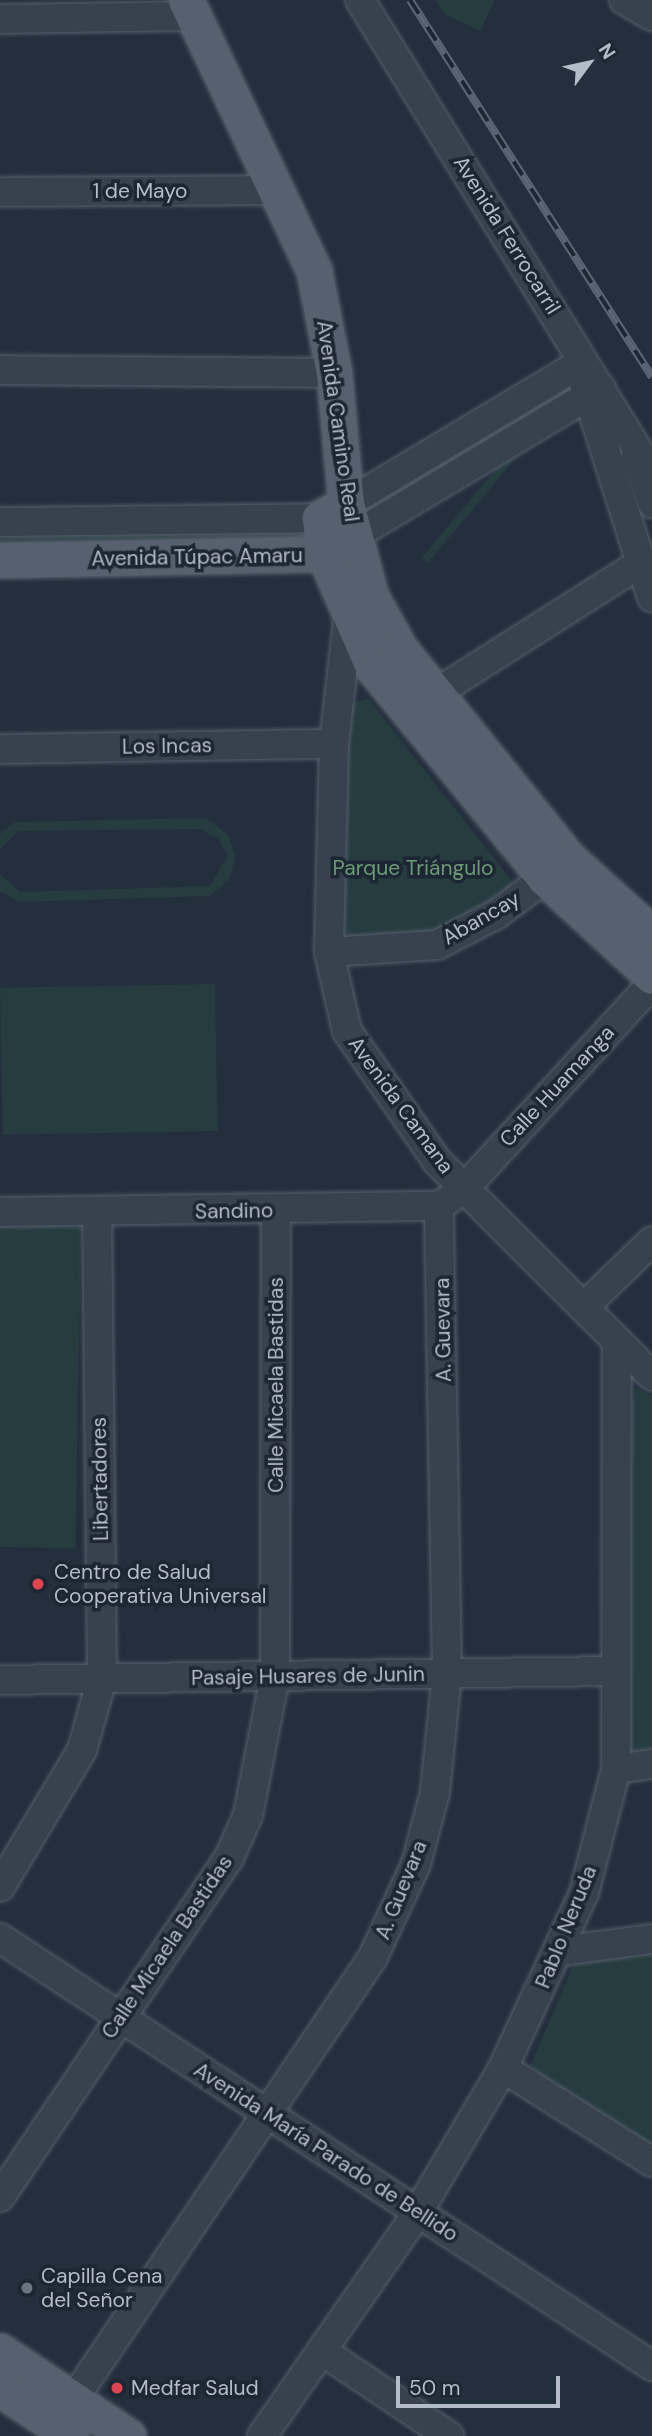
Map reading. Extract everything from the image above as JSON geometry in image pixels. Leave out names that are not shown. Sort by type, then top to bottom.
[{"type":"main road","name":"Avenida Camino Real","points":[[190,8],[280,190],[314,271],[334,373],[340,519],[374,669],[545,877],[652,976]]},
{"type":"main road","name":"Avenida Túpac Amaru","points":[[0,560],[324,554],[340,519]]},
{"type":"main road","name":"Avenida Camino Real","points":[[324,554],[360,609],[400,649],[568,858],[652,934]]},
{"type":"main road","points":[[0,2351],[128,2436]]},
{"type":"main road","points":[[0,2389],[71,2436]]},
{"type":"street","name":"Avenida Ferrocarril","points":[[360,0],[566,330],[594,392],[627,431],[652,472]]},
{"type":"street","points":[[624,0],[652,16]]},
{"type":"street","points":[[0,19],[41,9],[190,8]]},
{"type":"street","name":"1 de Mayo","points":[[0,192],[280,190]]},
{"type":"street","points":[[566,330],[578,365],[594,392],[652,597]]},
{"type":"street","name":"Avenida Túpac Amaru","points":[[340,519],[578,365]]},
{"type":"street","points":[[0,370],[334,373]]},
{"type":"street","name":"Avenida Túpac Amaru","points":[[0,522],[340,519],[594,392]]},
{"type":"street","points":[[627,431],[652,503]]},
{"type":"street","points":[[436,693],[641,563]]},
{"type":"street","name":"Avenida Camana","points":[[360,609],[334,744],[329,952],[347,1031],[463,1189],[585,1306],[652,1376]]},
{"type":"street","name":"Los Incas","points":[[0,749],[334,744]]},
{"type":"street","name":"Abancay","points":[[329,952],[437,945],[497,914],[545,877]]},
{"type":"street","name":"Calle Huamanga","points":[[463,1189],[652,984]]},
{"type":"street","points":[[439,1206],[463,1189]]},
{"type":"street","name":"Sandino","points":[[0,1212],[97,1213],[439,1206]]},
{"type":"street","name":"A. Guevara","points":[[73,2400],[373,1957],[416,1864],[435,1792],[447,1674],[439,1206]]},
{"type":"street","name":"Calle Micaela Bastidas","points":[[0,2197],[229,1858],[248,1815],[275,1676],[276,1210]]},
{"type":"street","name":"Libertadores","points":[[0,1887],[82,1750],[102,1679],[97,1213]]},
{"type":"street","points":[[585,1306],[652,1241]]},
{"type":"street","name":"Pablo Neruda","points":[[262,2436],[418,2212],[503,2068],[561,1951],[604,1825],[616,1769],[617,1341]]},
{"type":"street","name":"Pasaje Husares de Junin","points":[[0,1680],[616,1671]]},
{"type":"street","points":[[616,1769],[652,1764]]},
{"type":"street","name":"Avenida María Parado de Bellido","points":[[0,1938],[652,2366]]},
{"type":"street","points":[[561,1951],[652,1939]]},
{"type":"street","points":[[503,2068],[652,2162]]},
{"type":"street","points":[[322,2351],[449,2436]]},
{"type":"green space","points":[[435,0],[495,0],[480,31],[445,14]]},
{"type":"green space","points":[[565,387],[571,392],[428,563],[422,558]]},
{"type":"green space","points":[[310,530],[317,545],[0,551],[0,531]]},
{"type":"green space","name":"Parque Triángulo","points":[[368,698],[515,885],[437,933],[342,947],[348,705]]},
{"type":"green space","points":[[206,818],[229,836],[235,858],[229,880],[210,896],[18,902],[0,891],[0,875],[20,892],[210,886],[228,855],[218,839],[201,829],[18,831],[0,849],[0,834],[15,822]]},
{"type":"green space","points":[[215,984],[218,1131],[3,1135],[0,988]]},
{"type":"green space","points":[[0,1224],[81,1225],[75,1548],[0,1547]]},
{"type":"green space","points":[[637,1388],[652,1395],[652,1751],[631,1754],[628,1401]]},
{"type":"green space","points":[[652,1949],[652,2147],[530,2067],[576,1958]]},
{"type":"railway","points":[[410,0],[652,377]]},
{"type":"place","name":"Centro de Salud Cooperativa Universal","points":[[38,1584]]},
{"type":"place","name":"Capilla Cena del Señor","points":[[27,2288]]},
{"type":"place","name":"Medfar Salud","points":[[117,2388]]}]
